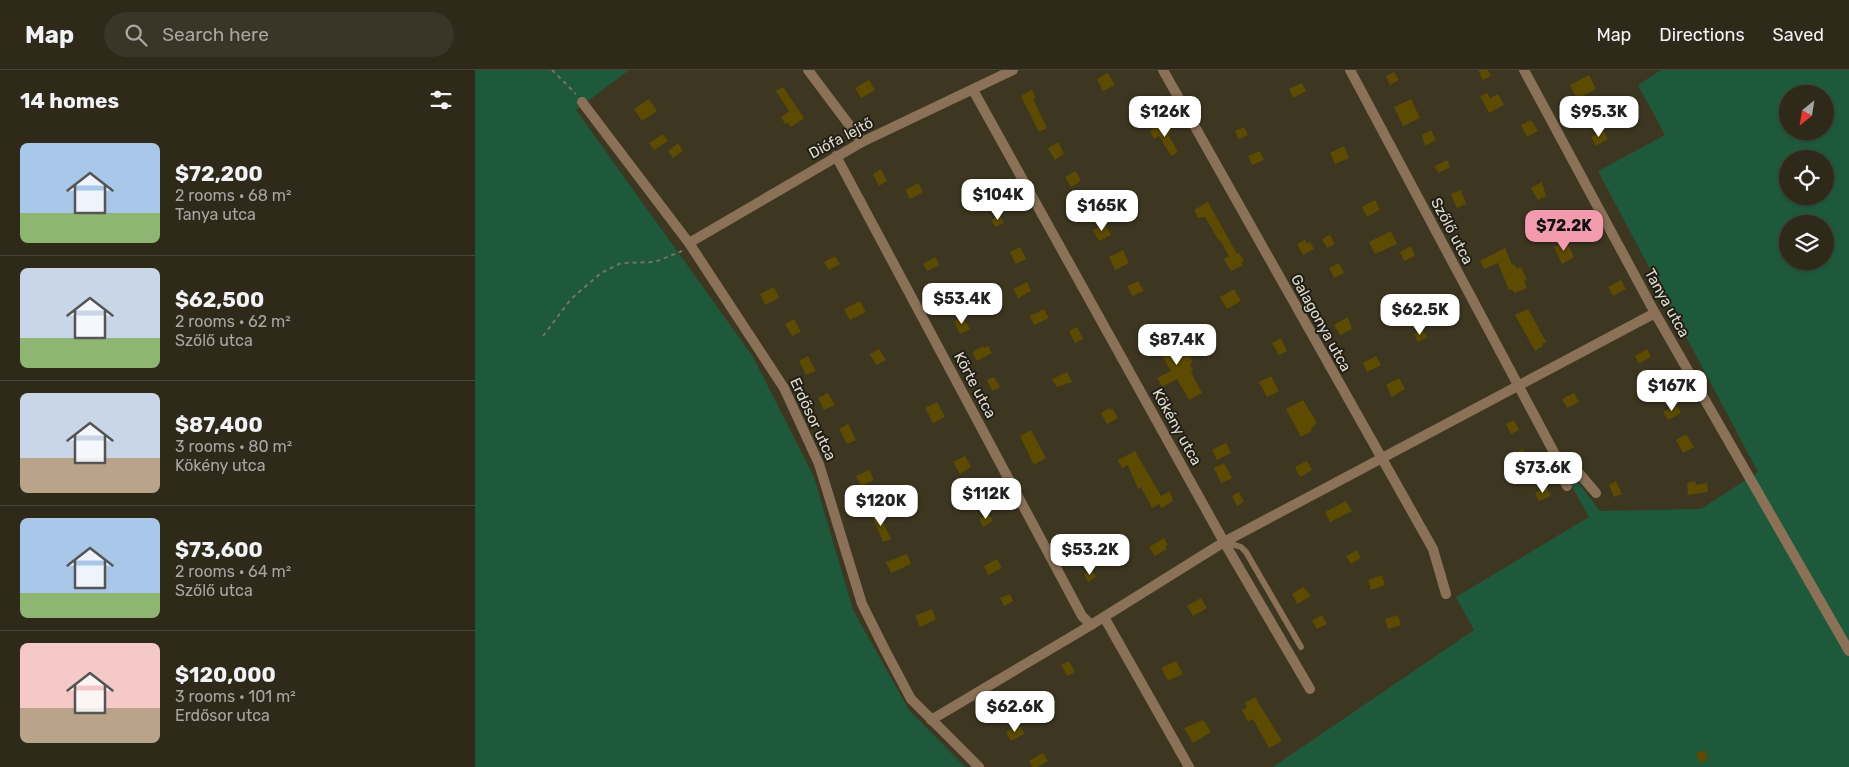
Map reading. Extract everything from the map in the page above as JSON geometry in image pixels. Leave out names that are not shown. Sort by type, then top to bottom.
[{"type":"street","points":[[807,70],[862,142]]},
{"type":"street","name":"Diófa lejtő","points":[[690,244],[836,156],[973,90],[995,74],[1013,70]]},
{"type":"street","name":"Galagonya utca","points":[[1163,70],[1381,460],[1433,549],[1445,594]]},
{"type":"street","name":"Szőlő utca","points":[[1350,70],[1517,387],[1557,458],[1561,474],[1567,486]]},
{"type":"street","name":"Tanya utca","points":[[1524,70],[1655,313],[1849,651]]},
{"type":"street","name":"Kökény utca","points":[[973,90],[1223,542],[1309,689]]},
{"type":"street","name":"Erdősor utca","points":[[582,102],[690,244],[784,388],[819,464],[862,604],[911,699],[979,767]]},
{"type":"street","name":"Körte utca","points":[[836,156],[1081,616],[1091,625]]},
{"type":"street","points":[[931,720],[1091,625],[1223,542],[1381,460],[1655,313]]},
{"type":"street","name":"Szőlő utca","points":[[1557,458],[1573,466],[1596,493]]},
{"type":"street","points":[[1104,617],[1189,767]]},
{"type":"lane","points":[[1223,542],[1241,546],[1246,552],[1301,647]]},
{"type":"path","points":[[552,70],[582,102]]},
{"type":"path","points":[[557,70],[557,75]]},
{"type":"path","points":[[543,336],[571,298],[601,273],[621,263],[634,264],[662,260],[690,244]]},
{"type":"green space","points":[[475,70],[629,70],[576,110],[753,357],[814,477],[853,610],[909,710],[965,767],[475,767]]},
{"type":"green space","points":[[1661,70],[1849,70],[1849,767],[1273,767],[1474,630],[1456,597],[1589,517],[1566,476],[1565,468],[1600,511],[1701,509],[1758,472],[1598,171],[1665,135],[1638,85]]},
{"type":"building","points":[[1478,70],[1488,70],[1491,76],[1483,80]]},
{"type":"building","points":[[1394,72],[1399,80],[1390,85],[1386,76]]},
{"type":"building","points":[[1108,73],[1115,85],[1103,91],[1097,79]]},
{"type":"building","points":[[1589,75],[1596,89],[1577,99],[1570,85]]},
{"type":"building","points":[[869,80],[875,90],[861,98],[855,88]]},
{"type":"building","points":[[1302,83],[1306,91],[1293,98],[1289,89]]},
{"type":"building","points":[[783,87],[804,118],[791,127],[788,123],[785,124],[781,117],[789,111],[776,91]]},
{"type":"building","points":[[1032,90],[1036,98],[1033,99],[1047,128],[1039,132],[1021,96]]},
{"type":"building","points":[[1487,93],[1490,98],[1498,94],[1504,105],[1489,113],[1480,96]]},
{"type":"building","points":[[649,99],[657,111],[642,121],[634,109]]},
{"type":"building","points":[[1411,99],[1420,118],[1403,126],[1394,107]]},
{"type":"building","points":[[1531,120],[1538,131],[1527,137],[1521,125]]},
{"type":"building","points":[[1165,122],[1171,132],[1168,134],[1178,152],[1171,156],[1159,136],[1154,139],[1150,131]]},
{"type":"building","points":[[1244,127],[1248,135],[1239,139],[1235,131]]},
{"type":"building","points":[[1431,130],[1436,140],[1425,146],[1422,135]]},
{"type":"building","points":[[1603,130],[1608,139],[1596,146],[1591,137]]},
{"type":"building","points":[[663,134],[668,141],[654,150],[649,143]]},
{"type":"building","points":[[1058,142],[1064,154],[1055,160],[1048,148]]},
{"type":"building","points":[[678,143],[683,151],[673,158],[668,151]]},
{"type":"building","points":[[1344,146],[1349,158],[1335,164],[1330,153]]},
{"type":"building","points":[[1260,151],[1264,160],[1252,165],[1248,156]]},
{"type":"building","points":[[1447,160],[1450,167],[1438,173],[1435,166]]},
{"type":"building","points":[[881,169],[887,181],[879,186],[873,174]]},
{"type":"building","points":[[1076,171],[1081,181],[1071,187],[1065,177]]},
{"type":"building","points":[[1542,182],[1546,196],[1538,200],[1531,188]]},
{"type":"building","points":[[918,183],[923,192],[910,199],[905,190]]},
{"type":"building","points":[[980,189],[988,206],[972,213],[965,201],[968,199],[967,196]]},
{"type":"building","points":[[1461,190],[1466,204],[1457,208],[1451,194]]},
{"type":"building","points":[[1091,196],[1095,204],[1084,212],[1079,202]]},
{"type":"building","points":[[1375,200],[1380,210],[1367,217],[1362,207]]},
{"type":"building","points":[[1208,202],[1237,254],[1239,253],[1244,261],[1241,263],[1243,265],[1231,271],[1224,259],[1229,256],[1220,240],[1205,217],[1198,218],[1194,210]]},
{"type":"building","points":[[1000,215],[1004,223],[995,227],[991,220]]},
{"type":"building","points":[[1105,224],[1111,235],[1099,241],[1093,230]]},
{"type":"building","points":[[1391,231],[1397,244],[1375,254],[1369,242]]},
{"type":"building","points":[[1330,235],[1335,244],[1327,248],[1322,239]]},
{"type":"building","points":[[1305,240],[1307,244],[1310,242],[1314,249],[1303,255],[1297,244]]},
{"type":"building","points":[[1566,241],[1574,257],[1562,264],[1554,247]]},
{"type":"building","points":[[1411,246],[1415,256],[1404,261],[1400,252]]},
{"type":"building","points":[[1020,247],[1026,259],[1016,264],[1010,252]]},
{"type":"building","points":[[1505,248],[1512,265],[1514,264],[1517,269],[1521,267],[1527,280],[1524,281],[1527,288],[1514,293],[1512,289],[1509,290],[1498,263],[1484,269],[1480,261]]},
{"type":"building","points":[[1123,250],[1129,263],[1115,270],[1109,257]]},
{"type":"building","points":[[835,256],[840,264],[829,270],[824,262]]},
{"type":"building","points":[[935,257],[939,265],[927,271],[923,264]]},
{"type":"building","points":[[1339,263],[1344,273],[1334,278],[1329,268]]},
{"type":"building","points":[[1621,280],[1626,289],[1613,296],[1608,287]]},
{"type":"building","points":[[1138,281],[1144,291],[1132,296],[1127,286]]},
{"type":"building","points":[[1027,282],[1031,291],[1018,298],[1013,289]]},
{"type":"building","points":[[774,287],[779,298],[765,305],[760,294]]},
{"type":"building","points":[[1234,289],[1241,301],[1227,309],[1220,297]]},
{"type":"building","points":[[1409,296],[1416,310],[1405,316],[1404,314],[1400,316],[1393,304]]},
{"type":"building","points":[[860,301],[866,312],[850,320],[844,309]]},
{"type":"building","points":[[1044,309],[1049,318],[1034,325],[1030,316]]},
{"type":"building","points":[[1528,309],[1546,342],[1535,351],[1515,315]]},
{"type":"building","points":[[963,317],[970,329],[960,334],[954,321]]},
{"type":"building","points":[[1348,317],[1352,329],[1340,335],[1334,325]]},
{"type":"building","points":[[794,319],[801,332],[792,336],[785,324]]},
{"type":"building","points":[[1077,327],[1083,339],[1075,343],[1069,331]]},
{"type":"building","points":[[1423,330],[1427,337],[1418,342],[1414,334]]},
{"type":"building","points":[[1165,331],[1175,350],[1184,345],[1193,362],[1190,364],[1193,370],[1191,372],[1202,393],[1189,400],[1177,379],[1162,387],[1157,378],[1171,371],[1153,340]]},
{"type":"building","points":[[1281,338],[1287,351],[1279,355],[1272,343]]},
{"type":"building","points":[[983,346],[984,348],[988,346],[992,353],[977,361],[973,354],[974,351]]},
{"type":"building","points":[[879,349],[886,360],[876,365],[870,354]]},
{"type":"building","points":[[1647,349],[1651,357],[1639,363],[1635,356]]},
{"type":"building","points":[[808,356],[816,371],[806,375],[799,361]]},
{"type":"building","points":[[1376,356],[1381,365],[1367,372],[1363,363]]},
{"type":"building","points":[[1067,372],[1072,382],[1057,387],[1052,379]]},
{"type":"building","points":[[1271,376],[1279,391],[1267,397],[1259,382]]},
{"type":"building","points":[[994,377],[1000,387],[992,391],[987,380]]},
{"type":"building","points":[[1399,378],[1405,389],[1392,397],[1386,385]]},
{"type":"building","points":[[1665,379],[1669,387],[1657,393],[1653,385]]},
{"type":"building","points":[[828,393],[835,405],[824,410],[818,398]]},
{"type":"building","points":[[1574,393],[1579,402],[1567,408],[1562,399]]},
{"type":"building","points":[[1303,400],[1317,423],[1311,428],[1312,431],[1301,437],[1286,409]]},
{"type":"building","points":[[937,402],[945,417],[933,423],[925,408]]},
{"type":"building","points":[[1676,404],[1681,413],[1668,420],[1663,412]]},
{"type":"building","points":[[1109,408],[1110,410],[1113,409],[1118,418],[1107,424],[1101,413]]},
{"type":"building","points":[[1514,420],[1519,430],[1511,434],[1506,424]]},
{"type":"building","points":[[848,424],[856,440],[847,444],[839,429]]},
{"type":"building","points":[[1031,430],[1046,458],[1034,465],[1020,436]]},
{"type":"building","points":[[1686,434],[1694,447],[1683,453],[1676,440]]},
{"type":"building","points":[[1226,443],[1231,453],[1217,460],[1212,450]]},
{"type":"building","points":[[1523,449],[1529,459],[1520,464],[1515,453]]},
{"type":"building","points":[[1135,451],[1161,496],[1170,491],[1173,501],[1162,508],[1159,504],[1152,508],[1141,487],[1138,489],[1128,465],[1122,468],[1118,460]]},
{"type":"building","points":[[965,456],[971,467],[960,474],[953,462]]},
{"type":"building","points":[[1307,461],[1312,470],[1300,477],[1295,467]]},
{"type":"building","points":[[1224,463],[1232,478],[1221,483],[1214,468]]},
{"type":"building","points":[[869,470],[874,480],[861,486],[856,476]]},
{"type":"building","points":[[1616,481],[1622,494],[1614,497],[1609,485]]},
{"type":"building","points":[[1695,481],[1696,485],[1707,483],[1708,492],[1688,495],[1687,483]]},
{"type":"building","points":[[1546,487],[1551,496],[1539,501],[1535,493]]},
{"type":"building","points":[[1239,492],[1244,502],[1237,506],[1232,496]]},
{"type":"building","points":[[874,499],[878,507],[868,510],[865,503]]},
{"type":"building","points":[[1346,501],[1352,511],[1330,522],[1325,512]]},
{"type":"building","points":[[878,511],[891,539],[883,542],[871,514]]},
{"type":"building","points":[[989,514],[993,521],[983,527],[979,519]]},
{"type":"building","points":[[1095,533],[1102,546],[1081,558],[1074,545]]},
{"type":"building","points":[[1164,538],[1168,545],[1165,547],[1167,549],[1155,556],[1149,547]]},
{"type":"building","points":[[1357,550],[1361,558],[1351,564],[1346,556]]},
{"type":"building","points":[[907,554],[911,564],[891,573],[886,562]]},
{"type":"building","points":[[997,559],[1002,568],[988,575],[984,566]]},
{"type":"building","points":[[1092,570],[1096,577],[1088,582],[1084,574]]},
{"type":"building","points":[[1382,575],[1385,585],[1371,590],[1368,580]]},
{"type":"building","points":[[1303,587],[1311,596],[1297,604],[1292,594]]},
{"type":"building","points":[[1010,594],[1013,601],[1004,606],[1000,598]]},
{"type":"building","points":[[1201,598],[1207,608],[1193,616],[1187,606]]},
{"type":"building","points":[[932,609],[936,619],[920,627],[915,616]]},
{"type":"building","points":[[1322,615],[1327,624],[1317,629],[1312,621]]},
{"type":"building","points":[[1398,615],[1401,625],[1388,629],[1385,619]]},
{"type":"building","points":[[1069,661],[1075,672],[1067,676],[1061,665]]},
{"type":"building","points":[[1176,661],[1183,674],[1168,681],[1161,668]]},
{"type":"building","points":[[1002,692],[1006,700],[990,709],[986,701]]},
{"type":"building","points":[[1255,697],[1282,741],[1269,748],[1253,719],[1248,722],[1242,710],[1247,707],[1245,703]]},
{"type":"building","points":[[1203,720],[1211,732],[1193,743],[1184,728]]},
{"type":"building","points":[[1019,724],[1024,734],[1011,741],[1006,732]]},
{"type":"building","points":[[1705,750],[1708,760],[1700,763],[1696,753]]},
{"type":"building","points":[[1043,753],[1048,761],[1038,767],[1032,767],[1029,761]]}]
